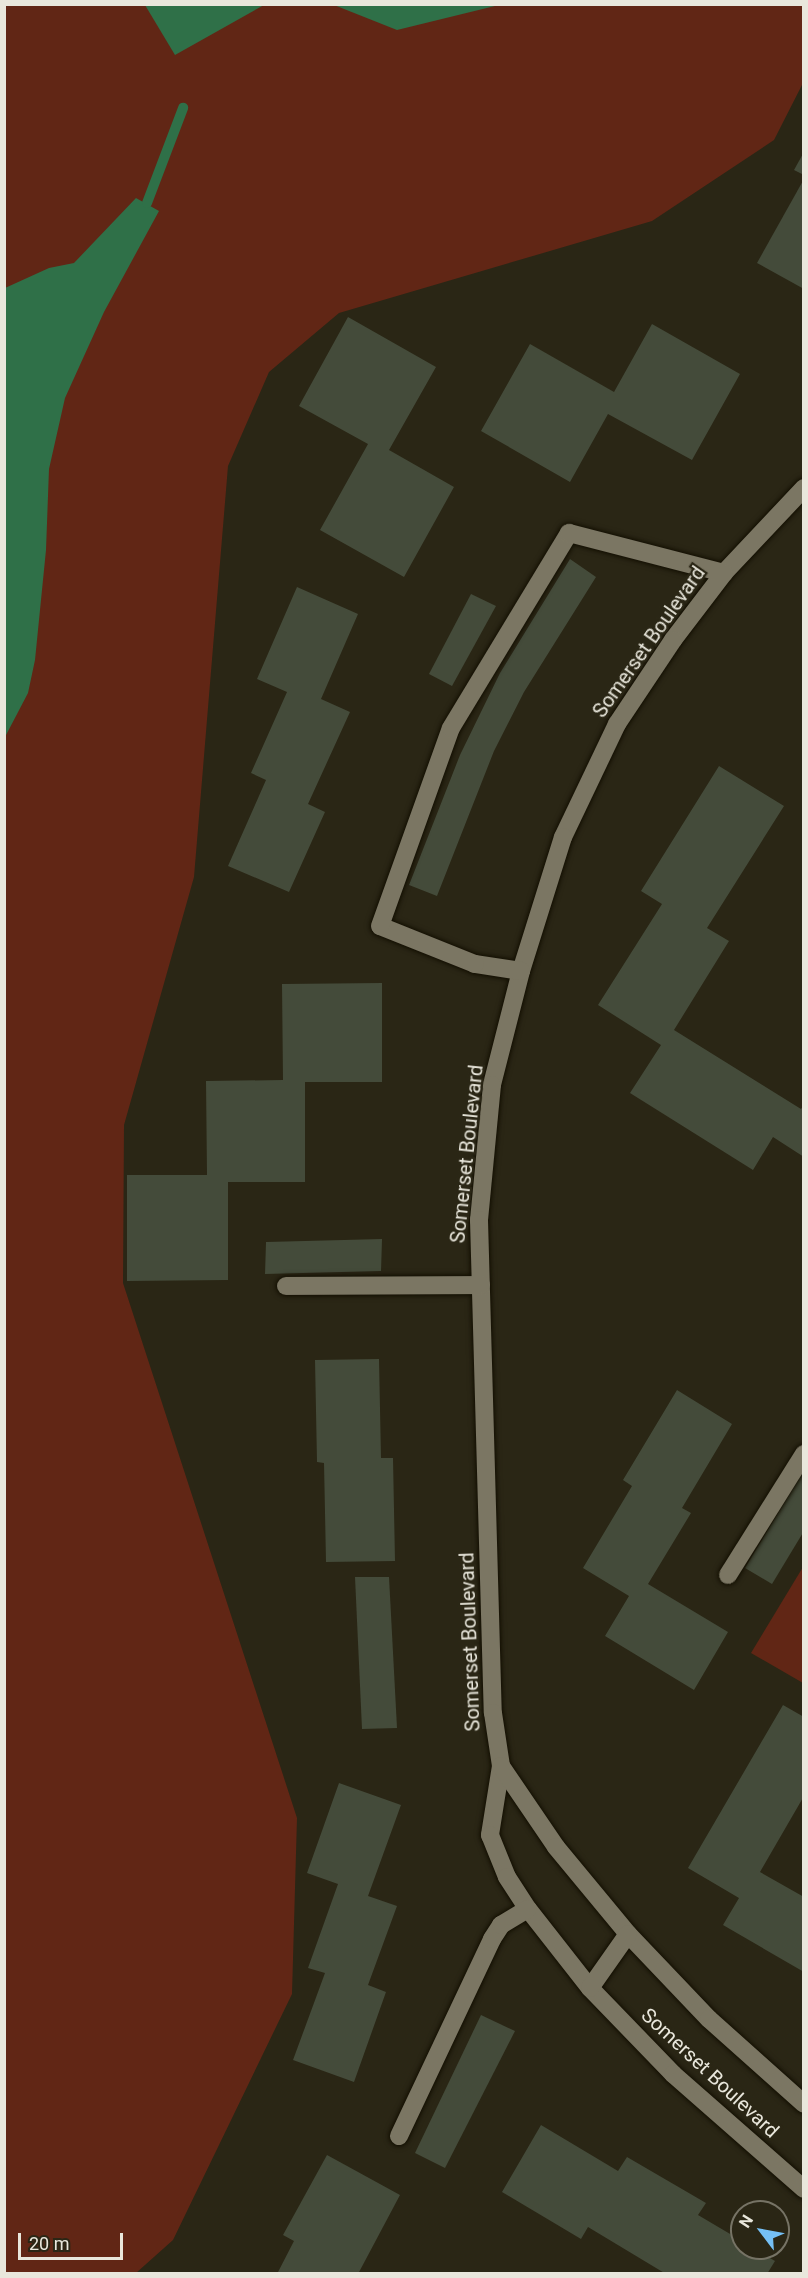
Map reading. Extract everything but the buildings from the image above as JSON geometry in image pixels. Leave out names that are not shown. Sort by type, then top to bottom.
[{"type":"street","name":"Somerset Boulevard","points":[[804,488],[724,573],[617,724],[563,837],[521,971],[492,1085],[479,1220],[493,1713],[501,1766],[490,1835],[507,1877],[528,1909],[590,1988],[673,2074],[804,2189]]},
{"type":"street","points":[[521,971],[475,964],[380,926],[451,728],[569,533],[724,573]]},
{"type":"street","points":[[286,1286],[481,1285]]},
{"type":"street","points":[[728,1575],[804,1454]]},
{"type":"street","name":"Somerset Boulevard","points":[[501,1766],[556,1847],[628,1934],[709,2019],[804,2104]]},
{"type":"street","points":[[399,2136],[492,1939],[501,1925],[528,1909]]},
{"type":"street","points":[[590,1988],[628,1934]]},
{"type":"shaded area","points":[[499,4],[397,30],[334,5]]},
{"type":"shaded area","points":[[5,5],[803,5],[803,83],[774,140],[652,221],[339,313],[269,372],[228,466],[194,877],[124,1125],[123,1283],[297,1818],[292,1994],[173,2240],[136,2273],[5,2274]]},
{"type":"shaded area","points":[[145,5],[264,5],[175,55]]},
{"type":"shaded area","points":[[136,198],[159,211],[104,312],[65,398],[49,469],[46,550],[35,660],[28,693],[5,737],[5,288],[49,268],[74,263]]},
{"type":"shaded area","points":[[803,1567],[803,1683],[751,1653]]},
{"type":"waterway","points":[[147,203],[183,108]]}]
